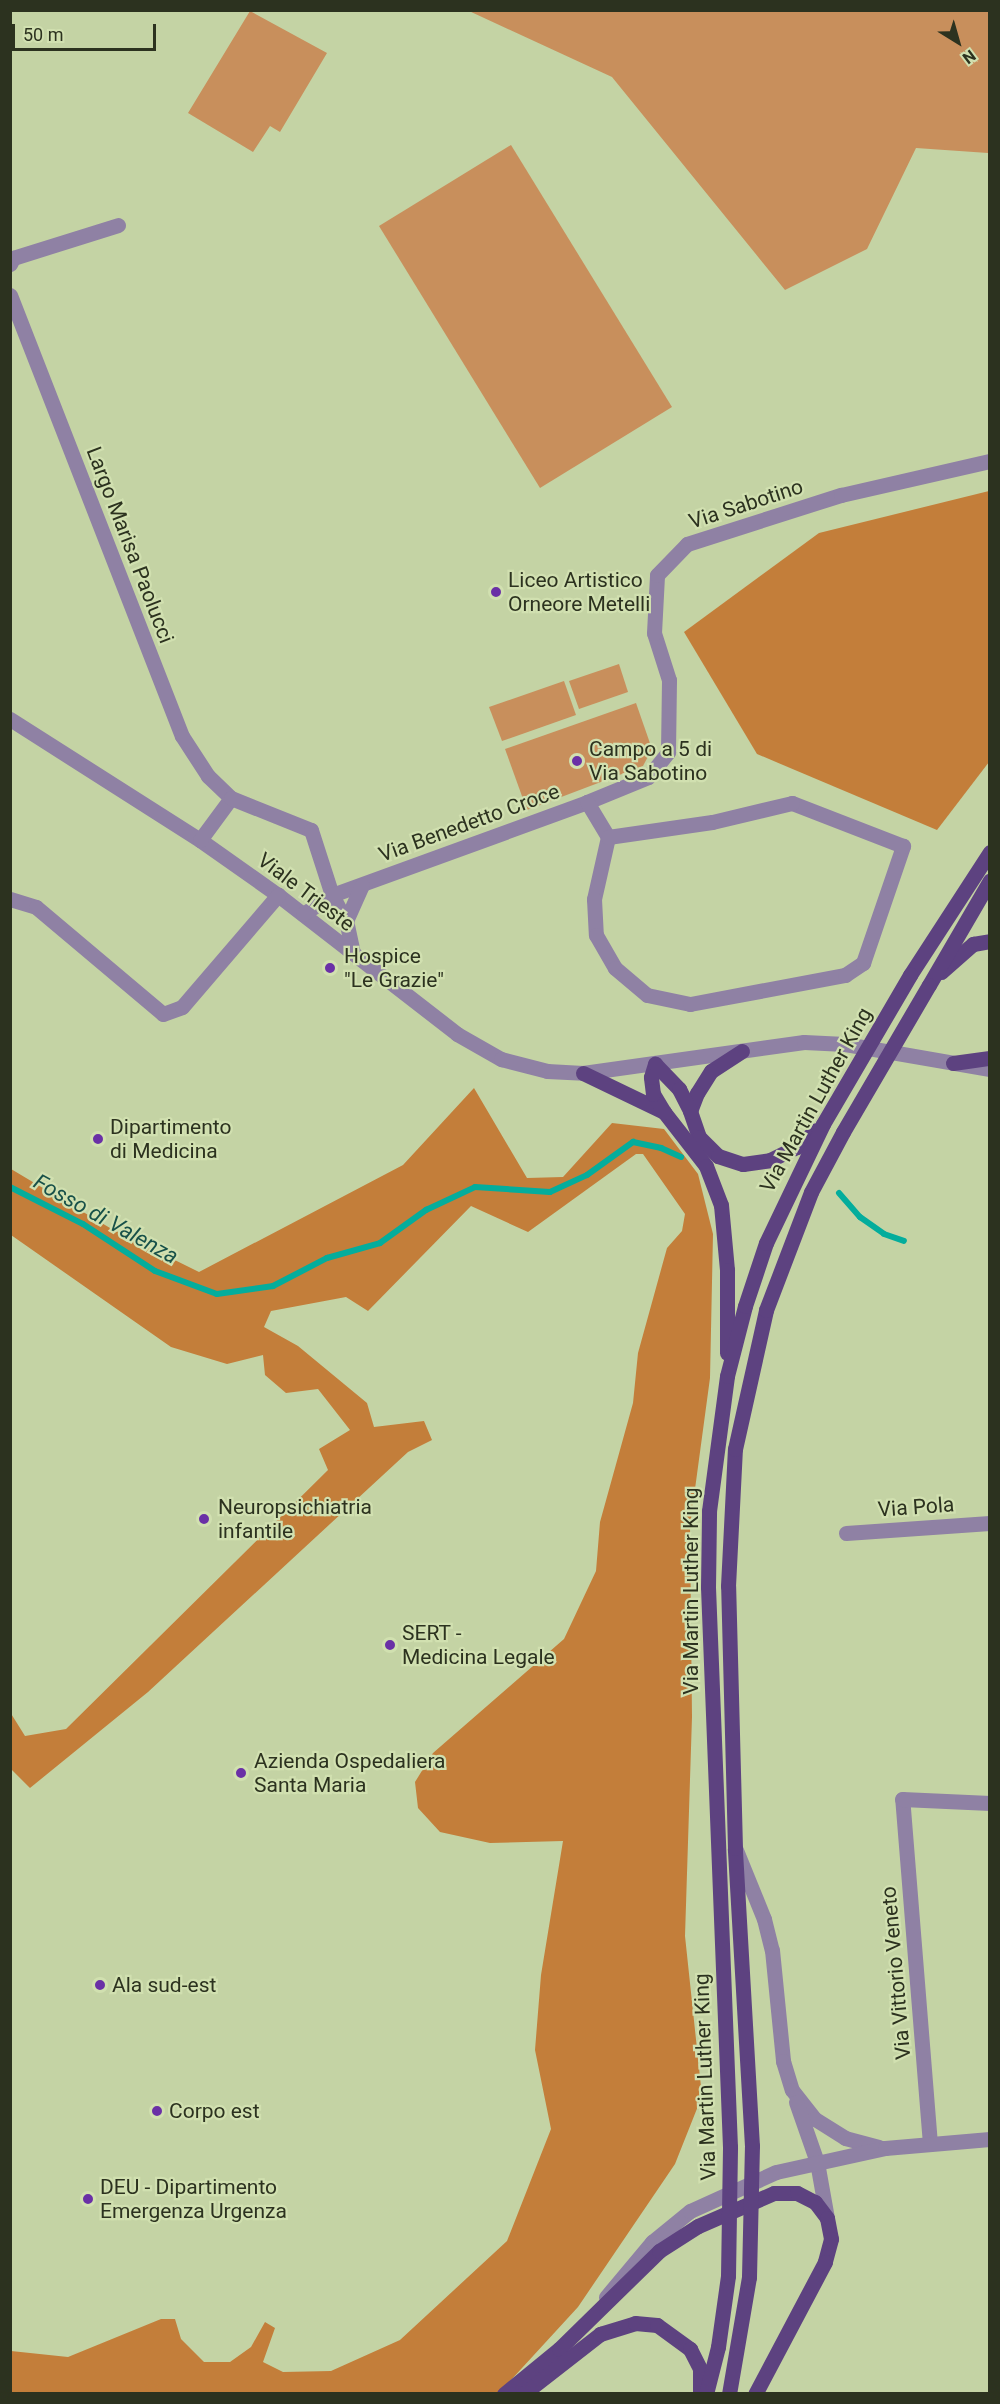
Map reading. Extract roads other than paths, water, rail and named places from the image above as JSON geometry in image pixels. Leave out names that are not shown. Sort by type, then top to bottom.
[{"type":"main road","name":"Via Martin Luther King","points":[[706,2394],[718,2347],[728,2276],[730,2147],[708,1587],[709,1511],[727,1376],[766,1243],[823,1124],[910,975],[990,852]]},
{"type":"main road","name":"Via Martin Luther King","points":[[729,2394],[749,2277],[752,2146],[735,1848],[728,1586],[735,1449],[766,1310],[811,1191],[990,879]]},
{"type":"main road","points":[[929,986],[951,960],[973,944],[990,941]]},
{"type":"main road","points":[[690,1111],[711,1071],[742,1051]]},
{"type":"main road","points":[[953,1063],[990,1058]]},
{"type":"main road","points":[[727,1376],[727,1270],[721,1205],[706,1166],[664,1112],[654,1094],[651,1077],[655,1064],[674,1081],[690,1111],[699,1137],[718,1156],[743,1164],[770,1160],[797,1147],[823,1124]]},
{"type":"main road","points":[[583,1073],[664,1112]]},
{"type":"main road","points":[[504,2394],[559,2349],[599,2307],[659,2251],[689,2232],[774,2193],[797,2193],[815,2202],[827,2218],[831,2239],[825,2262],[755,2394]]},
{"type":"main road","points":[[523,2394],[600,2334],[635,2323],[657,2325],[690,2349],[700,2369],[700,2394]]},
{"type":"street","points":[[10,264],[13,258],[118,225]]},
{"type":"street","name":"Largo Marisa Paolucci","points":[[10,295],[182,736],[208,776],[231,798],[311,830],[332,895]]},
{"type":"street","name":"Via Sabotino","points":[[587,802],[648,777],[668,752],[669,680],[654,633],[657,575],[687,544],[841,495],[990,461]]},
{"type":"street","name":"Viale Trieste","points":[[10,719],[200,840],[278,895],[457,1034],[501,1059],[547,1071],[583,1073],[804,1042],[845,1044],[990,1069]]},
{"type":"street","points":[[200,840],[231,798]]},
{"type":"street","name":"Via Benedetto Croce","points":[[303,914],[332,895],[587,802],[608,837]]},
{"type":"street","points":[[792,803],[903,846],[863,963],[846,975],[690,1004],[647,995],[615,968],[596,935],[594,899],[608,837],[712,822],[792,803]]},
{"type":"street","name":"Via Benedetto Croce","points":[[346,921],[362,885]]},
{"type":"street","points":[[10,899],[36,907],[163,1014],[182,1007],[278,895]]},
{"type":"street","points":[[332,895],[346,921],[353,953]]},
{"type":"street","name":"Via Pola","points":[[846,1533],[990,1523]]},
{"type":"street","name":"Via Vittorio Veneto","points":[[930,2144],[902,1799],[990,1803]]},
{"type":"street","points":[[735,1848],[764,1919],[772,1950],[783,2061],[817,2162],[827,2218]]},
{"type":"street","points":[[792,2090],[815,2119],[844,2138],[885,2148]]},
{"type":"street","points":[[599,2307],[652,2242],[690,2211],[776,2172],[885,2148],[990,2139]]},
{"type":"waterway","name":"Fosso di Valenza","points":[[10,1187],[83,1224],[155,1271],[217,1294],[273,1286],[327,1258],[380,1243],[426,1210],[475,1187],[550,1192],[587,1175],[633,1142],[661,1148],[681,1157]]},
{"type":"waterway","name":"Fosso di Valenza","points":[[839,1193],[860,1217],[884,1234],[904,1241]]},
{"type":"place","name":"Liceo Artistico Orneore Metelli","points":[[496,592]]},
{"type":"place","name":"Campo a 5 di Via Sabotino","points":[[577,761]]},
{"type":"place","name":"Hospice \"Le Grazie\"","points":[[330,968]]},
{"type":"place","name":"Dipartimento di Medicina","points":[[98,1139]]},
{"type":"place","name":"Neuropsichiatria infantile","points":[[204,1519]]},
{"type":"place","name":"SERT - Medicina Legale","points":[[390,1645]]},
{"type":"place","name":"Azienda Ospedaliera Santa Maria","points":[[241,1773]]},
{"type":"place","name":"Ala sud-est","points":[[100,1985]]},
{"type":"place","name":"Corpo est","points":[[157,2111]]},
{"type":"place","name":"DEU - Dipartimento Emergenza Urgenza","points":[[88,2199]]}]
